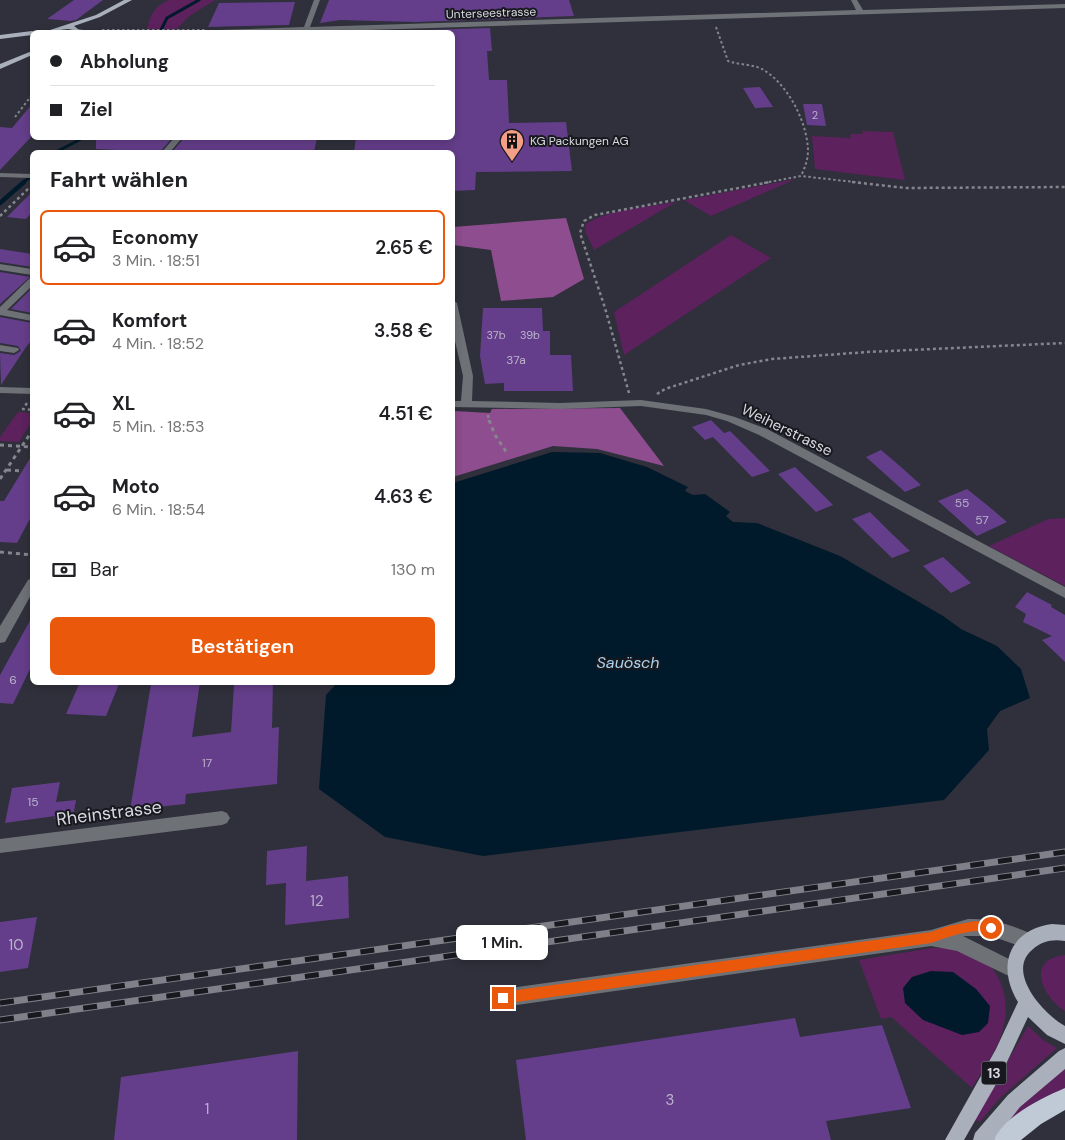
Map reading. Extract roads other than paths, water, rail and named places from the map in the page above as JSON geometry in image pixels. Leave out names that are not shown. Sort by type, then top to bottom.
[{"type":"highway","points":[[1005,1140],[1016,1129],[1045,1108],[1065,1099]]},
{"type":"main road","points":[[79,30],[98,16],[128,0]]},
{"type":"main road","points":[[53,30],[98,16]]},
{"type":"main road","points":[[62,28],[73,30]]},
{"type":"main road","points":[[1,37],[30,33]]},
{"type":"main road","points":[[1,37],[30,38]]},
{"type":"main road","points":[[24,56],[30,51]]},
{"type":"main road","points":[[2,65],[30,54]]},
{"type":"main road","points":[[1065,933],[1056,931],[1038,935],[1028,941],[1021,949],[1015,971],[1017,982],[1026,1002],[1046,1024],[1065,1035]]},
{"type":"main road","name":"13","points":[[954,1140],[994,1074],[1014,1034],[1026,1002]]},
{"type":"main road","name":"13","points":[[982,1140],[1014,1101],[1065,1058]]},
{"type":"street","points":[[306,30],[317,0]]},
{"type":"street","points":[[854,0],[861,12]]},
{"type":"street","name":"Unterseestrasse","points":[[306,30],[1065,6]]},
{"type":"street","points":[[168,150],[176,140]]},
{"type":"street","points":[[0,175],[30,176]]},
{"type":"street","points":[[0,267],[30,278]]},
{"type":"street","points":[[0,312],[30,281]]},
{"type":"street","points":[[0,312],[30,318]]},
{"type":"street","points":[[455,317],[468,376],[466,404]]},
{"type":"street","points":[[0,348],[14,350]]},
{"type":"street","points":[[0,390],[30,391]]},
{"type":"street","name":"Weiherstrasse","points":[[455,404],[560,406],[636,402],[706,412],[731,419],[763,432],[1065,593]]},
{"type":"street","points":[[0,638],[30,586]]},
{"type":"street","name":"Rheinstrasse","points":[[0,846],[222,818]]},
{"type":"street","points":[[503,998],[931,938],[948,931],[976,926],[1006,930],[1028,941]]},
{"type":"street","points":[[931,938],[959,943],[1015,971]]},
{"type":"water","name":"Sauösch","points":[[552,452],[600,453],[647,467],[688,487],[685,491],[693,495],[705,494],[730,512],[726,516],[733,522],[757,523],[840,556],[943,616],[961,629],[997,646],[1021,669],[1030,698],[1000,711],[987,729],[989,750],[944,800],[483,856],[385,837],[319,789],[326,695],[335,685],[455,685],[455,482]]},
{"type":"water","points":[[931,971],[953,972],[976,989],[990,1006],[988,1023],[979,1032],[962,1035],[923,1020],[905,1003],[903,988],[912,977]]},
{"type":"waterway","points":[[161,30],[167,18],[199,0]]},
{"type":"waterway","points":[[60,150],[79,140]]},
{"type":"waterway","points":[[22,183],[29,178]]},
{"type":"waterway","points":[[0,203],[24,182]]},
{"type":"railway","points":[[0,1003],[1065,852]]},
{"type":"railway","points":[[0,1020],[1065,868]]},
{"type":"place","name":"KG Packungen AG","points":[[512,162]]}]
